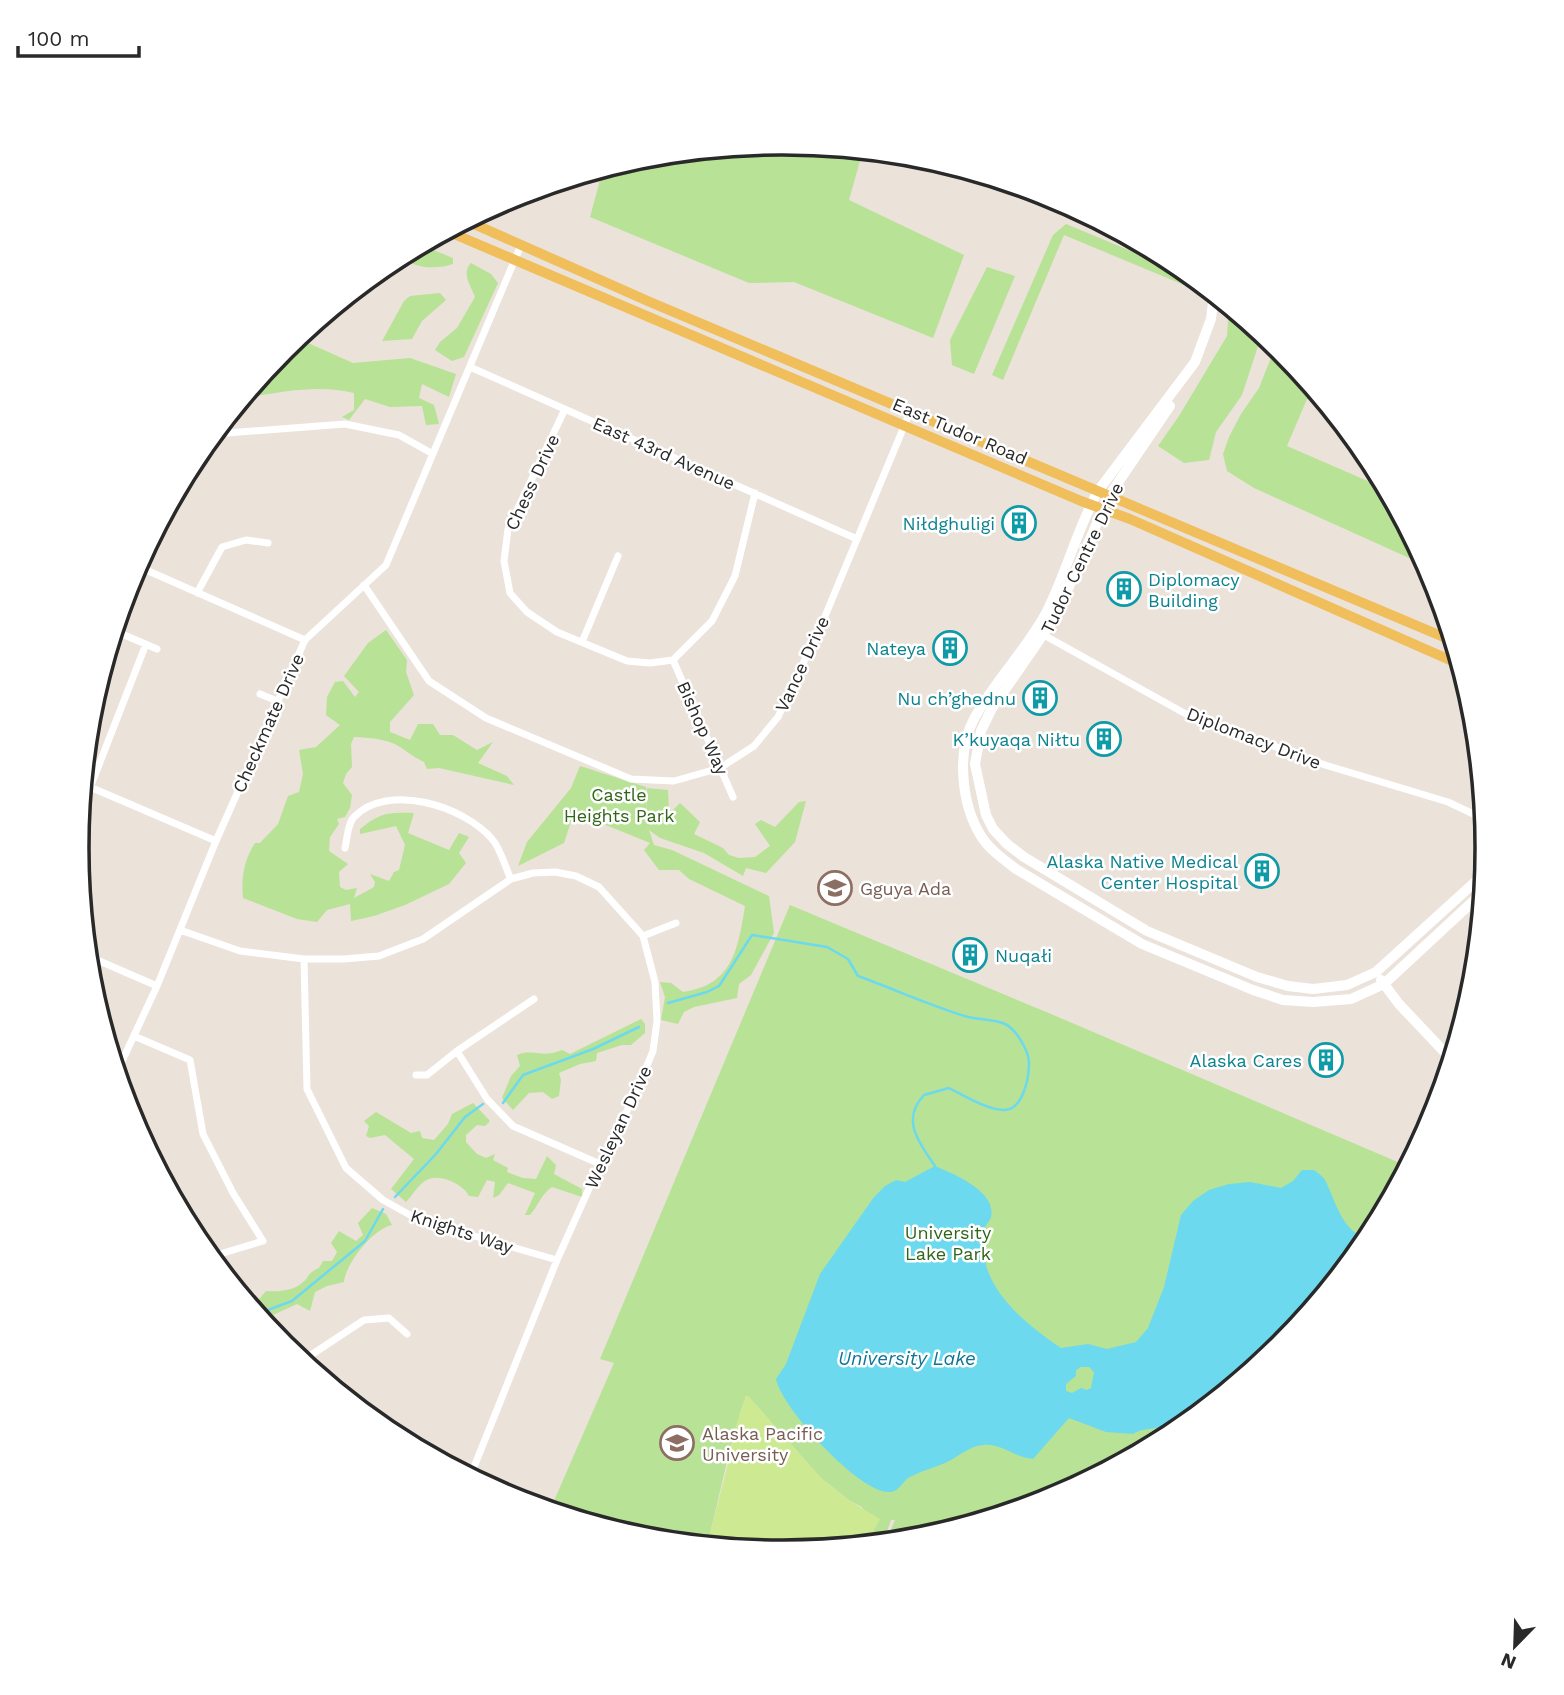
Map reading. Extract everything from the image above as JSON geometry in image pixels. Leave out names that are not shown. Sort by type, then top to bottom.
[{"type":"main road","name":"East Tudor Road","points":[[478,225],[910,412],[1442,637]]},
{"type":"main road","name":"East Tudor Road","points":[[458,236],[1103,509],[1448,659]]},
{"type":"street","name":"Checkmate Drive","points":[[123,1060],[157,986],[277,701],[306,640],[386,565],[522,245]]},
{"type":"street","name":"Tudor Centre Drive","points":[[1213,305],[1205,341],[1181,390],[1103,494],[1091,505],[1046,612],[1041,632],[991,710],[977,745],[975,764],[986,815],[993,829],[1024,858],[1147,932],[1257,977],[1288,986],[1314,989],[1347,985],[1376,972],[1473,884]]},
{"type":"street","name":"East 43rd Avenue","points":[[470,367],[857,539]]},
{"type":"street","name":"Chess Drive","points":[[565,409],[508,529],[504,561],[510,593],[527,612],[557,632],[582,642]]},
{"type":"street","name":"Vance Drive","points":[[364,586],[429,681],[486,718],[631,779],[674,781],[720,768],[754,746],[778,717],[823,621],[910,412]]},
{"type":"street","points":[[227,433],[345,424],[399,435],[433,454]]},
{"type":"street","points":[[618,556],[582,642],[627,660],[650,663],[673,660],[712,621],[735,576],[755,493]]},
{"type":"street","name":"Tudor Centre Drive","points":[[1103,494],[1103,509],[1056,616],[975,716],[966,741],[965,790],[973,820],[982,837],[997,854],[1016,869],[1142,944],[1283,1000],[1323,1002],[1352,999],[1384,984],[1472,902]]},
{"type":"street","points":[[197,593],[222,547],[246,540],[268,543]]},
{"type":"street","points":[[147,571],[306,640]]},
{"type":"street","name":"Diplomacy Drive","points":[[1041,632],[1184,713],[1325,765],[1448,802],[1474,814]]},
{"type":"street","points":[[123,634],[157,649]]},
{"type":"street","points":[[94,769],[146,644]]},
{"type":"street","name":"Bishop Way","points":[[673,660],[733,797]]},
{"type":"street","points":[[260,694],[277,701]]},
{"type":"street","points":[[92,788],[216,841]]},
{"type":"street","points":[[345,848],[352,819],[371,804],[400,799],[430,803],[466,818],[493,840],[511,879]]},
{"type":"street","name":"Wesleyan Drive","points":[[180,930],[240,951],[304,959],[379,956],[423,939],[511,879],[533,873],[555,872],[576,876],[599,887],[643,936],[655,982],[657,1021],[653,1051],[558,1260],[473,1468]]},
{"type":"street","points":[[643,936],[676,923]]},
{"type":"street","name":"Knights Way","points":[[304,959],[307,1088],[346,1168],[383,1200],[419,1220],[558,1260]]},
{"type":"street","points":[[99,961],[157,986]]},
{"type":"street","points":[[1376,972],[1417,1024],[1444,1051]]},
{"type":"street","points":[[416,1075],[427,1075],[457,1051],[534,999]]},
{"type":"street","points":[[134,1036],[190,1060],[203,1134],[233,1193],[263,1241],[221,1254]]},
{"type":"street","points":[[457,1051],[487,1099],[513,1126],[600,1164]]},
{"type":"street","points":[[311,1355],[364,1321],[389,1318],[407,1334]]},
{"type":"green space","points":[[737,156],[827,156],[860,160],[849,200],[964,255],[933,338],[794,282],[749,283],[590,217],[600,179],[603,178],[647,168]]},
{"type":"green space","points":[[1066,224],[1138,254],[1184,285],[1064,235],[1003,380],[992,375],[1053,235]]},
{"type":"green space","points":[[433,250],[453,258],[453,264],[440,267],[412,263]]},
{"type":"green space","points":[[471,263],[491,274],[498,283],[464,357],[452,361],[435,350],[440,342],[457,328],[475,297],[467,276]]},
{"type":"green space","points":[[987,267],[1015,276],[974,374],[952,365],[950,340]]},
{"type":"green space","points":[[440,293],[446,300],[422,321],[412,339],[382,341],[404,301],[410,296]]},
{"type":"green space","points":[[1228,318],[1258,345],[1242,395],[1216,432],[1209,460],[1184,463],[1158,446],[1227,336]]},
{"type":"green space","points":[[308,343],[353,363],[410,358],[456,374],[449,397],[422,384],[419,398],[434,405],[439,424],[426,425],[422,406],[390,407],[365,399],[349,420],[342,417],[354,410],[354,393],[341,390],[257,396]]},
{"type":"green space","points":[[1271,357],[1310,400],[1307,399],[1287,446],[1370,482],[1411,559],[1254,488],[1227,471],[1223,454],[1229,437],[1259,388]]},
{"type":"green space","points":[[386,630],[407,660],[406,672],[414,695],[390,722],[390,732],[410,740],[418,724],[433,724],[440,735],[453,735],[477,750],[493,742],[478,763],[507,776],[514,785],[439,768],[427,769],[424,762],[395,744],[354,737],[351,744],[352,767],[343,783],[352,795],[350,808],[345,817],[337,819],[339,824],[330,837],[329,851],[348,864],[339,872],[340,887],[346,890],[357,888],[354,898],[374,887],[375,882],[370,874],[389,881],[394,872],[399,870],[405,845],[396,826],[360,834],[360,829],[367,824],[391,813],[414,813],[408,833],[449,850],[459,833],[469,837],[459,853],[466,863],[449,884],[405,905],[351,921],[350,904],[327,910],[317,922],[297,919],[243,898],[244,869],[251,849],[278,824],[288,796],[299,792],[303,774],[299,750],[316,747],[340,725],[326,715],[327,697],[335,682],[343,681],[355,697],[359,692],[344,676],[368,643]]},
{"type":"green space","name":"Castle Heights Park","points":[[580,766],[646,787],[646,818],[647,788],[668,790],[669,810],[672,811],[680,803],[700,822],[694,834],[739,858],[755,857],[770,846],[755,824],[761,820],[775,827],[799,802],[806,801],[795,842],[766,873],[746,868],[743,876],[704,853],[660,838],[649,830],[654,845],[672,850],[769,896],[774,933],[751,975],[739,984],[737,998],[694,1007],[684,1012],[678,1024],[661,1020],[665,997],[660,982],[671,983],[683,992],[713,982],[730,962],[739,937],[745,906],[689,879],[679,870],[659,870],[644,850],[650,843],[574,812],[564,843],[518,866],[527,842],[571,788]]},
{"type":"green space","name":"University Lake Park","points":[[790,905],[1399,1162],[1358,1232],[1303,1304],[1239,1368],[1204,1397],[1167,1424],[1088,1469],[1047,1488],[961,1517],[890,1531],[895,1520],[891,1520],[887,1532],[874,1534],[862,1507],[821,1478],[746,1396],[709,1536],[647,1527],[603,1517],[554,1501],[614,1363],[600,1359]]},
{"type":"green space","points":[[641,1019],[645,1024],[645,1033],[631,1045],[597,1053],[596,1061],[559,1073],[559,1096],[552,1099],[543,1092],[529,1093],[513,1110],[502,1098],[511,1076],[520,1066],[517,1055],[549,1054],[562,1050],[570,1054]]},
{"type":"green space","points":[[473,1103],[490,1121],[485,1126],[477,1125],[466,1135],[466,1142],[477,1154],[486,1158],[495,1154],[493,1160],[508,1168],[507,1172],[536,1179],[547,1156],[556,1165],[554,1174],[582,1189],[582,1197],[552,1187],[530,1215],[525,1215],[535,1193],[508,1183],[499,1195],[493,1198],[495,1182],[487,1180],[478,1197],[469,1196],[461,1187],[437,1178],[422,1183],[406,1202],[391,1189],[414,1159],[385,1135],[370,1138],[366,1136],[369,1126],[364,1121],[376,1112],[411,1133],[420,1131],[422,1138],[434,1140],[448,1124],[452,1114]]},
{"type":"green space","points":[[372,1208],[386,1214],[392,1225],[377,1233],[362,1248],[349,1266],[344,1282],[315,1292],[310,1311],[297,1304],[272,1316],[258,1300],[266,1291],[294,1288],[319,1268],[323,1261],[332,1261],[337,1252],[331,1243],[339,1231],[356,1241],[363,1235],[358,1223]]},
{"type":"green space","points":[[746,1396],[749,1397],[821,1478],[850,1501],[880,1519],[874,1534],[782,1540],[709,1536]]},
{"type":"water","name":"University Lake","points":[[935,1166],[981,1192],[991,1208],[991,1217],[985,1227],[983,1241],[986,1265],[991,1278],[1006,1302],[1016,1312],[1061,1348],[1088,1344],[1107,1349],[1136,1342],[1148,1328],[1164,1287],[1181,1215],[1193,1201],[1209,1190],[1250,1182],[1281,1188],[1293,1181],[1302,1170],[1314,1170],[1325,1180],[1342,1216],[1357,1233],[1332,1269],[1272,1337],[1204,1397],[1165,1425],[1133,1434],[1106,1432],[1069,1418],[1033,1459],[996,1446],[978,1446],[910,1477],[896,1490],[889,1492],[876,1489],[859,1479],[823,1446],[792,1409],[776,1379],[786,1364],[820,1274],[874,1197],[896,1180],[905,1182]],"holes":[[[1089,1367],[1094,1372],[1091,1388],[1081,1388],[1072,1393],[1066,1391],[1066,1384],[1076,1376],[1076,1370]]]},
{"type":"waterway","points":[[668,1003],[719,986],[752,935],[827,947],[848,959],[858,976],[954,1013],[1005,1024],[1017,1035],[1028,1058],[1028,1077],[1024,1092],[1015,1105],[1003,1110],[982,1105],[949,1088],[924,1095],[913,1114],[913,1123],[919,1140],[935,1166]]},
{"type":"waterway","points":[[503,1103],[523,1075],[593,1049],[639,1027]]},
{"type":"waterway","points":[[395,1197],[436,1154],[465,1117],[483,1104]]},
{"type":"waterway","points":[[267,1310],[292,1301],[365,1241],[383,1209]]},
{"type":"place","name":"Niłdghuligi","points":[[1019,523]]},
{"type":"place","name":"Diplomacy Building","points":[[1124,589]]},
{"type":"place","name":"Nateya","points":[[950,648]]},
{"type":"place","name":"Nu ch’ghednu","points":[[1040,698]]},
{"type":"place","name":"K’kuyaqa Niłtu","points":[[1104,739]]},
{"type":"place","name":"Alaska Native Medical Center Hospital","points":[[1262,871]]},
{"type":"place","name":"Gguya Ada","points":[[835,888]]},
{"type":"place","name":"Nuqałi","points":[[970,955]]},
{"type":"place","name":"Alaska Cares","points":[[1326,1060]]},
{"type":"place","name":"Alaska Pacific University","points":[[677,1443]]}]
